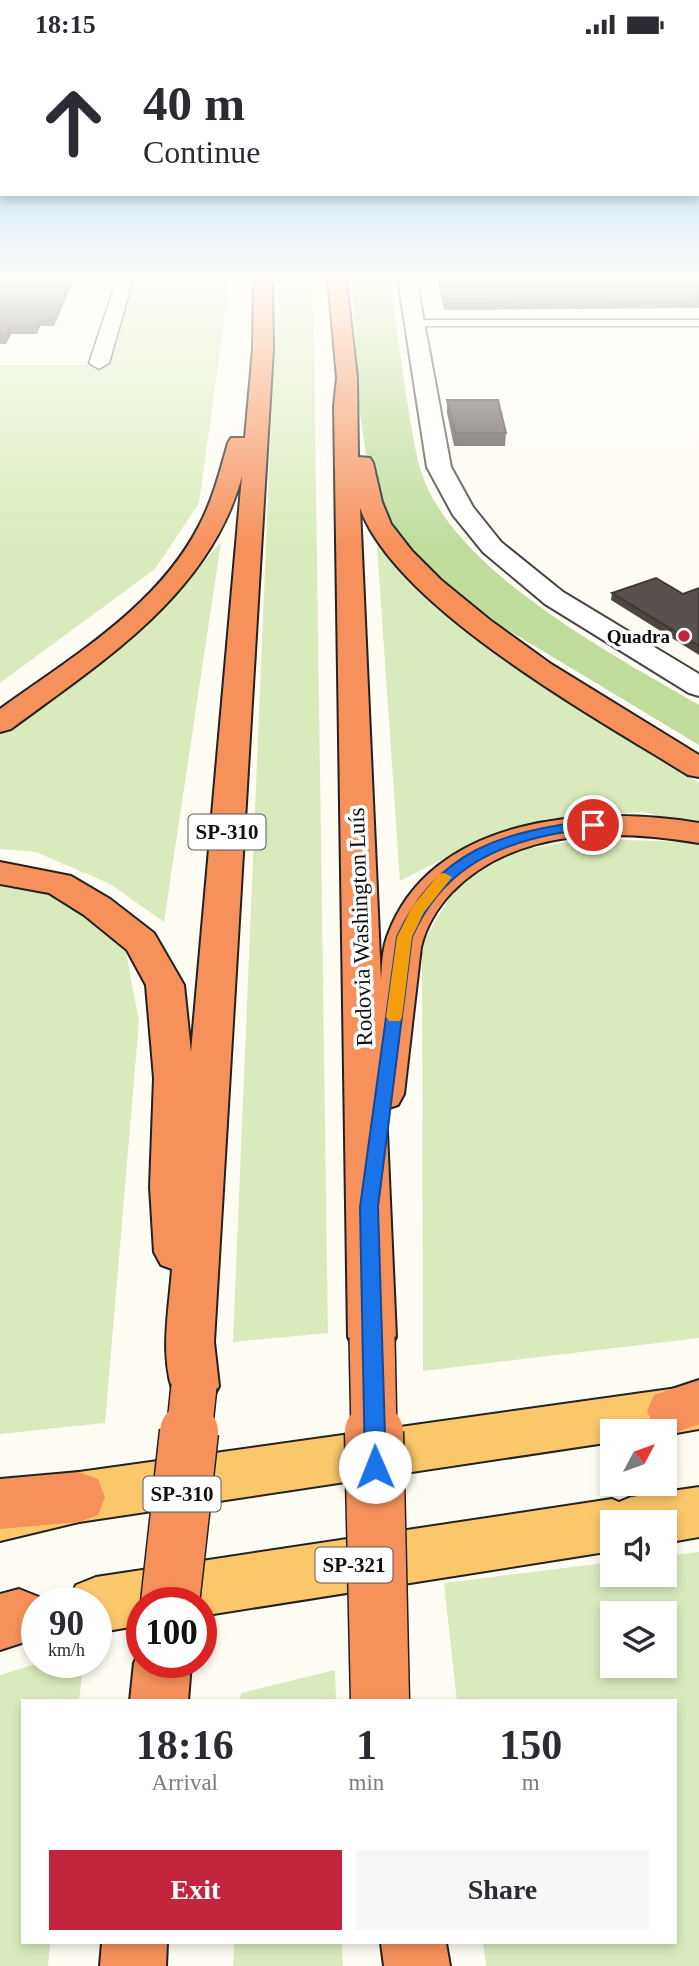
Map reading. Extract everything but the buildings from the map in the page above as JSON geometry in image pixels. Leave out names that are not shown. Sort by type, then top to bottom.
[{"type":"highway","points":[[0,723],[104,646],[153,603],[184,570],[206,537],[222,504],[258,368]]},
{"type":"highway","name":"SP-310","points":[[171,1587],[192,1364],[262,368]]},
{"type":"highway","name":"Rodovia Washington Luís","points":[[346,368],[345,419],[369,1207],[380,1699]]},
{"type":"highway","points":[[347,378],[368,496],[379,524],[419,574],[503,644],[553,679],[699,768]]},
{"type":"highway","points":[[369,1207],[405,937],[417,910],[439,882],[461,863],[505,843],[552,830],[593,825],[640,825],[699,833]]},
{"type":"highway","points":[[0,873],[60,884],[97,907],[141,942],[165,985],[174,1078],[172,1187],[178,1261],[192,1364]]},
{"type":"highway","points":[[0,1504],[79,1496]]},
{"type":"highway","points":[[159,1699],[161,1678]]},
{"type":"highway","points":[[132,1966],[135,1944]]},
{"type":"highway","points":[[401,1944],[402,1966]]},
{"type":"highway","points":[[414,1944],[417,1966]]},
{"type":"main road","points":[[0,1516],[79,1496],[690,1407]]},
{"type":"main road","points":[[677,1516],[699,1512]]},
{"type":"main road","name":"SP-321","points":[[112,1603],[600,1527]]},
{"type":"street","points":[[421,368],[440,470],[462,510],[492,547],[554,598],[699,687]]},
{"type":"green space","points":[[0,368],[218,368],[199,503],[155,569],[0,683]]},
{"type":"green space","points":[[273,368],[314,368],[328,1333],[233,1342]]},
{"type":"green space","points":[[357,368],[402,368],[420,468],[437,505],[464,541],[498,574],[538,606],[623,661],[699,705],[699,745],[488,618],[432,570],[386,521],[367,461]]},
{"type":"green space","points":[[221,542],[164,922],[110,884],[36,852],[0,849],[0,732],[128,638],[181,588]]},
{"type":"green space","points":[[377,546],[437,606],[491,652],[699,783],[699,825],[643,812],[546,819],[472,844],[400,881]]},
{"type":"green space","points":[[586,839],[699,842],[699,1338],[423,1371],[422,944],[458,883],[520,850]]},
{"type":"green space","points":[[0,880],[30,882],[86,909],[125,948],[139,1021],[105,1423],[0,1434]]},
{"type":"green space","points":[[699,1552],[699,1966],[486,1966],[483,1944],[677,1944],[677,1699],[457,1699],[444,1583],[600,1564],[600,1587],[677,1587],[677,1555]]},
{"type":"green space","points":[[21,1669],[21,1678],[81,1678],[79,1699],[21,1699],[21,1944],[50,1944],[48,1966],[0,1966],[0,1675]]},
{"type":"green space","points":[[335,1670],[336,1699],[240,1699],[241,1693]]},
{"type":"green space","points":[[234,1944],[342,1944],[343,1966],[233,1966]]},
{"type":"slow traffic","points":[[394,1017],[405,937],[417,910],[444,877]]},
{"type":"place","name":"Quadra","points":[[684,636]]},
{"type":"route","points":[[375,1467],[369,1207],[405,937],[417,910],[439,882],[461,863],[505,843],[552,830],[593,825]]}]
